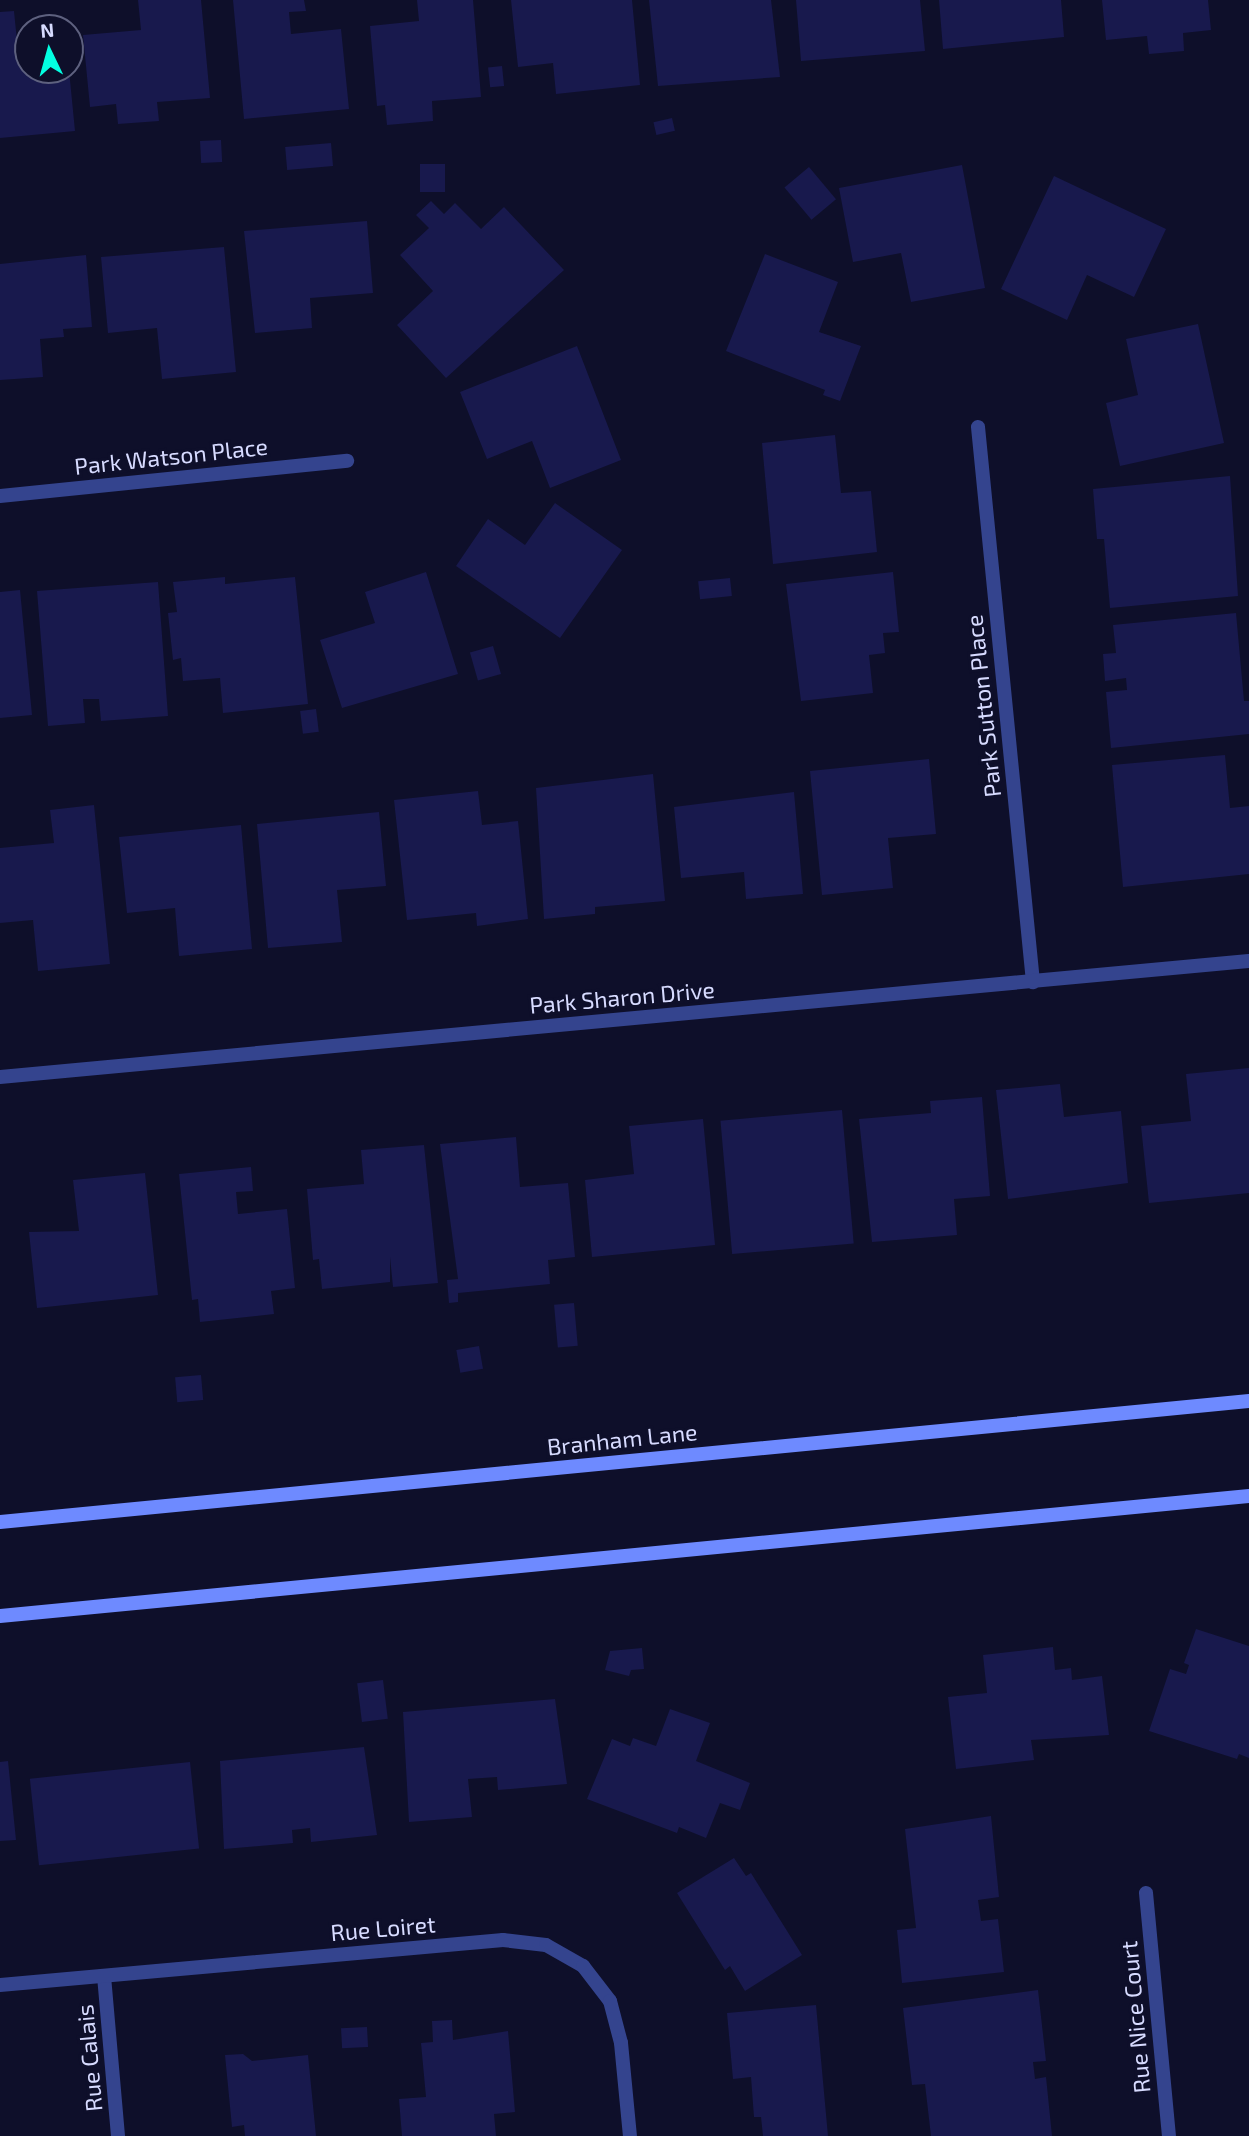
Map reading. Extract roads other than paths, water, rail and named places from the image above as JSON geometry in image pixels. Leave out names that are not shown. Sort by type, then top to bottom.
[{"type":"main road","name":"Branham Lane","points":[[0,1521],[1249,1401]]},
{"type":"main road","points":[[0,1616],[1249,1496]]},
{"type":"street","name":"Park Sutton Place","points":[[978,427],[1033,982]]},
{"type":"street","name":"Park Watson Place","points":[[0,496],[347,461]]},
{"type":"street","name":"Park Sharon Drive","points":[[0,1077],[1249,961]]},
{"type":"street","name":"Rue Nice Court","points":[[1146,1893],[1169,2136]]},
{"type":"street","name":"Rue Loiret","points":[[0,1985],[503,1940],[546,1945],[583,1966],[610,2001],[621,2043],[630,2136]]},
{"type":"street","name":"Rue Calais","points":[[104,1976],[118,2136]]}]
